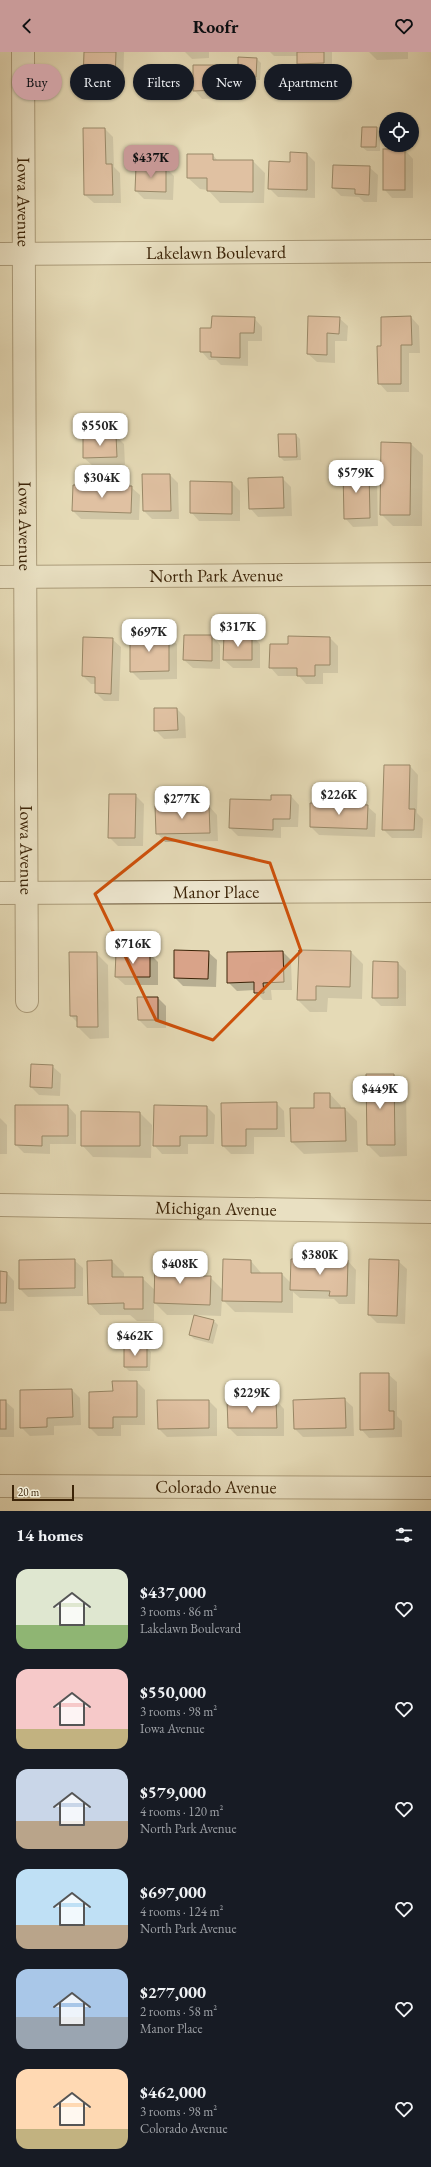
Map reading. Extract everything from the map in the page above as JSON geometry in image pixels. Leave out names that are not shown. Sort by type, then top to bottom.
[{"type":"street","name":"Iowa Avenue","points":[[23,52],[27,1001]]},
{"type":"street","name":"Lakelawn Boulevard","points":[[0,254],[431,252]]},
{"type":"street","name":"North Park Avenue","points":[[0,577],[431,574]]},
{"type":"street","name":"Manor Place","points":[[0,893],[431,891]]},
{"type":"street","name":"Michigan Avenue","points":[[0,1205],[431,1212]]},
{"type":"street","name":"Colorado Avenue","points":[[0,1486],[431,1488]]},
{"type":"highlighted area","points":[[165,838],[270,863],[301,951],[213,1040],[156,1020],[95,894]]},
{"type":"building","points":[[84,52],[116,52],[116,64],[84,64]]},
{"type":"building","points":[[297,52],[324,52],[324,63],[297,64]]},
{"type":"building","points":[[238,57],[257,58],[256,77],[256,64],[238,64]]},
{"type":"building","points":[[194,65],[202,65],[202,91],[194,91]]},
{"type":"building","points":[[362,127],[377,127],[376,147],[361,147]]},
{"type":"building","points":[[83,128],[105,128],[106,164],[112,164],[113,195],[84,195]]},
{"type":"building","points":[[290,152],[307,153],[307,190],[268,189],[269,161],[290,162]]},
{"type":"building","points":[[383,152],[405,152],[405,190],[383,190]]},
{"type":"building","points":[[187,154],[213,154],[213,160],[253,160],[253,192],[207,191],[207,178],[187,178]]},
{"type":"building","points":[[333,165],[370,166],[369,195],[355,194],[355,189],[332,188]]},
{"type":"building","points":[[136,166],[166,167],[166,192],[135,191]]},
{"type":"building","points":[[212,316],[255,317],[254,333],[240,333],[240,358],[211,357],[211,352],[200,352],[200,328],[211,328]]},
{"type":"building","points":[[308,316],[340,317],[339,334],[327,333],[327,355],[307,354]]},
{"type":"building","points":[[411,316],[412,345],[401,345],[401,384],[378,384],[377,346],[381,346],[381,317]]},
{"type":"building","points":[[278,434],[296,434],[297,457],[279,457]]},
{"type":"building","points":[[116,435],[117,457],[83,458],[83,436]]},
{"type":"building","points":[[381,442],[411,443],[410,515],[380,515]]},
{"type":"building","points":[[343,470],[369,470],[370,518],[344,519]]},
{"type":"building","points":[[142,474],[170,474],[171,511],[143,511]]},
{"type":"building","points":[[283,477],[284,508],[249,509],[248,478]]},
{"type":"building","points":[[190,481],[232,482],[232,514],[190,513]]},
{"type":"building","points":[[73,485],[132,486],[131,513],[72,511]]},
{"type":"building","points":[[130,635],[169,635],[169,671],[130,672]]},
{"type":"building","points":[[184,635],[212,635],[212,661],[183,660]]},
{"type":"building","points":[[224,635],[252,635],[252,660],[223,660]]},
{"type":"building","points":[[288,636],[330,637],[330,665],[315,665],[315,676],[297,676],[297,668],[269,668],[270,644],[288,644]]},
{"type":"building","points":[[83,637],[113,638],[111,694],[95,693],[95,677],[82,676]]},
{"type":"building","points":[[154,708],[177,708],[178,730],[154,731]]},
{"type":"building","points":[[384,765],[410,765],[409,809],[415,809],[414,830],[382,830]]},
{"type":"building","points":[[109,794],[136,794],[135,838],[108,838]]},
{"type":"building","points":[[271,795],[291,795],[290,819],[273,819],[273,830],[229,828],[230,799],[271,800]]},
{"type":"building","points":[[310,803],[368,805],[367,829],[310,827]]},
{"type":"building","points":[[209,805],[210,833],[156,834],[155,806]]},
{"type":"building","points":[[174,950],[209,951],[208,979],[174,978]]},
{"type":"building","points":[[299,950],[351,951],[350,987],[316,986],[316,1000],[297,1000]]},
{"type":"building","points":[[283,951],[284,982],[263,983],[264,993],[254,993],[254,982],[227,983],[227,952]]},
{"type":"building","points":[[69,952],[97,952],[98,1027],[77,1027],[77,1016],[70,1016]]},
{"type":"building","points":[[116,952],[150,953],[150,977],[115,977]]},
{"type":"building","points":[[373,961],[398,962],[398,998],[372,998]]},
{"type":"building","points":[[137,997],[158,997],[158,1020],[138,1020]]},
{"type":"building","points":[[31,1064],[53,1065],[52,1088],[30,1087]]},
{"type":"building","points":[[366,1074],[394,1074],[395,1145],[367,1145]]},
{"type":"building","points":[[314,1093],[330,1093],[330,1108],[345,1108],[346,1141],[291,1142],[290,1108],[314,1108]]},
{"type":"building","points":[[277,1102],[277,1129],[246,1129],[246,1146],[222,1146],[221,1103]]},
{"type":"building","points":[[15,1105],[68,1105],[68,1136],[42,1136],[42,1146],[15,1145]]},
{"type":"building","points":[[154,1105],[207,1106],[207,1136],[180,1136],[180,1146],[153,1146]]},
{"type":"building","points":[[81,1111],[140,1112],[140,1146],[81,1146]]},
{"type":"building","points":[[75,1259],[75,1288],[19,1289],[19,1260]]},
{"type":"building","points":[[155,1259],[181,1260],[180,1276],[211,1276],[210,1305],[154,1303]]},
{"type":"building","points":[[223,1259],[251,1260],[251,1273],[282,1273],[282,1302],[222,1301]]},
{"type":"building","points":[[291,1259],[348,1260],[347,1296],[329,1296],[330,1291],[290,1290]]},
{"type":"building","points":[[369,1259],[399,1260],[397,1316],[368,1315]]},
{"type":"building","points":[[112,1260],[112,1277],[143,1277],[143,1309],[124,1309],[124,1303],[88,1304],[87,1261]]},
{"type":"building","points":[[0,1271],[7,1272],[6,1303],[0,1303]]},
{"type":"building","points":[[194,1315],[214,1320],[209,1340],[189,1335]]},
{"type":"building","points":[[124,1346],[147,1347],[147,1367],[124,1367]]},
{"type":"building","points":[[360,1373],[389,1373],[389,1411],[394,1411],[394,1429],[360,1430]]},
{"type":"building","points":[[112,1381],[137,1381],[137,1417],[113,1417],[113,1428],[89,1428],[89,1392],[113,1391]]},
{"type":"building","points":[[72,1389],[73,1417],[47,1418],[47,1427],[20,1428],[20,1390]]},
{"type":"building","points":[[345,1398],[346,1428],[294,1429],[293,1400]]},
{"type":"building","points":[[276,1399],[277,1428],[228,1428],[227,1400]]},
{"type":"building","points":[[0,1400],[6,1400],[6,1429],[0,1429]]},
{"type":"building","points":[[157,1400],[209,1400],[209,1428],[158,1429]]}]
